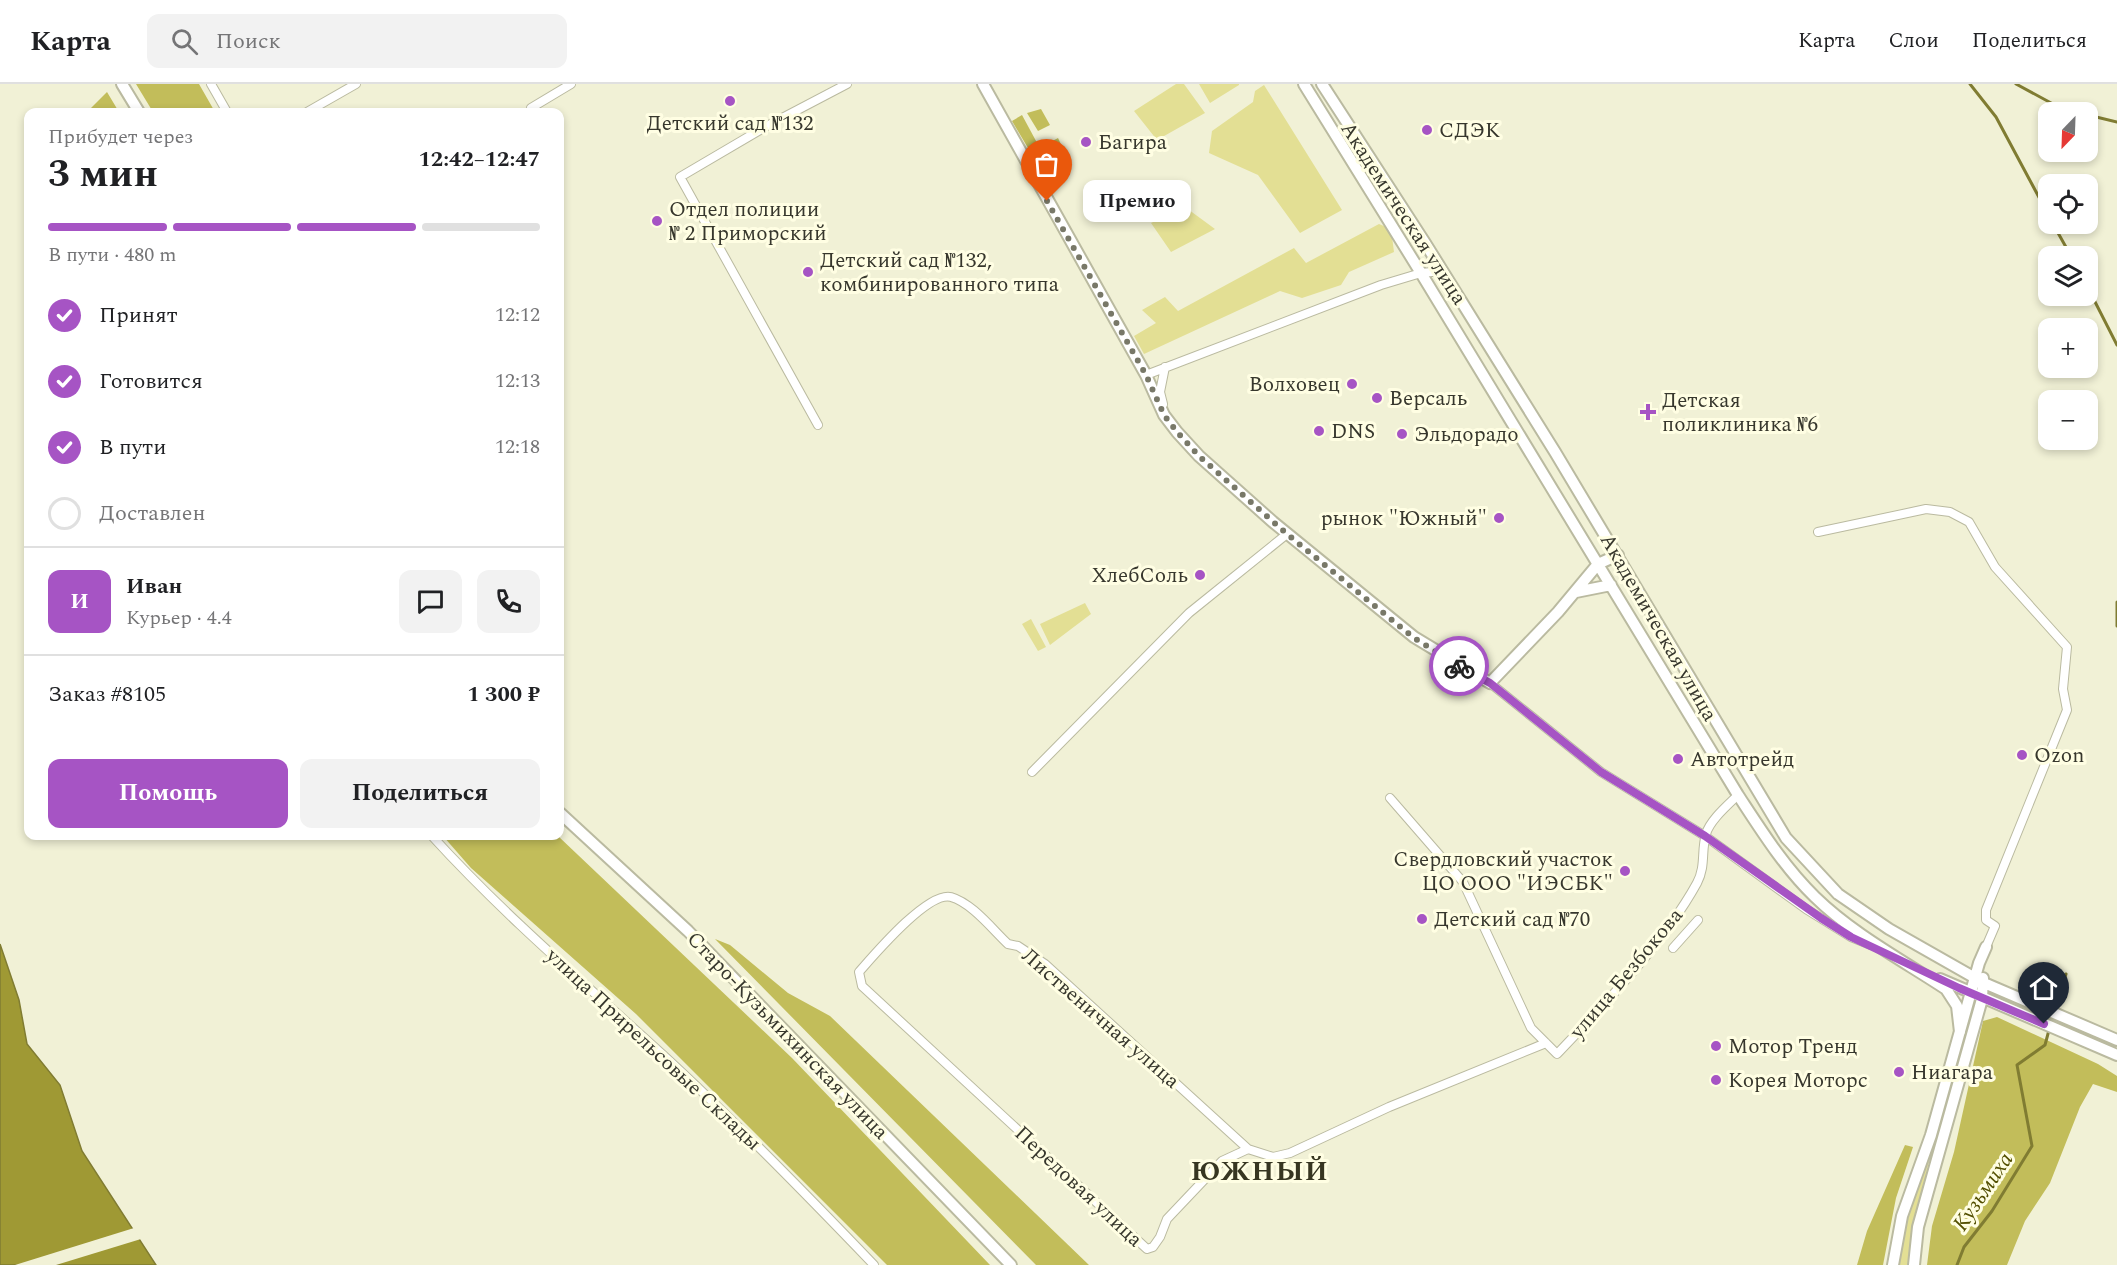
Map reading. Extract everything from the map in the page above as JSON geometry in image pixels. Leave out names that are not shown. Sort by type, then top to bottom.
[{"type":"main road","points":[[122,84],[136,108]]},
{"type":"main road","points":[[983,84],[1146,375],[1164,415],[1199,456],[1287,534],[1414,638],[1490,683],[1576,591],[1598,564],[1618,555]]},
{"type":"main road","points":[[1304,84],[1738,795],[1779,856],[1815,897],[1847,923],[1946,989],[1957,1006],[1960,1032]]},
{"type":"main road","name":"Академическая улица","points":[[1322,84],[1443,272],[1597,520],[1751,784],[1786,838],[1807,863],[1856,909],[1980,980],[2117,1040]]},
{"type":"main road","points":[[1576,528],[1597,520]]},
{"type":"main road","points":[[1576,591],[1611,585]]},
{"type":"main road","name":"Старо-Кузьмихинская улица","points":[[564,817],[687,931],[1011,1265]]},
{"type":"main road","points":[[1914,1265],[1925,1199],[1942,1147],[1982,999],[1980,980],[1986,947]]},
{"type":"main road","points":[[1897,957],[1970,994],[2117,1055]]},
{"type":"main road","points":[[1893,1265],[1902,1216],[1931,1135],[1970,994],[1980,980]]},
{"type":"street","points":[[211,84],[225,108]]},
{"type":"street","points":[[314,108],[356,84]]},
{"type":"street","points":[[531,108],[571,84]]},
{"type":"street","points":[[818,425],[680,177],[765,127],[847,84]]},
{"type":"street","points":[[1146,375],[1361,293],[1421,273],[1443,272]]},
{"type":"street","points":[[1164,415],[1160,392],[1165,367]]},
{"type":"street","points":[[1818,532],[1926,509],[1950,512],[1969,522],[1995,567],[2067,647],[2063,689],[2067,710],[1986,910],[1986,920],[1995,926],[1986,947]]},
{"type":"street","points":[[1032,772],[1189,613],[1287,534]]},
{"type":"street","points":[[1490,683],[1601,772],[1705,836],[1806,909],[1851,937],[1897,957]]},
{"type":"street","points":[[1705,836],[1708,828],[1738,795]]},
{"type":"street","name":"улица Безбокова","points":[[1390,798],[1463,882],[1531,1028],[1557,1054],[1611,998],[1653,946],[1697,883],[1705,865],[1705,836]]},
{"type":"street","name":"улица Прирельсовые Склады","points":[[436,840],[512,917],[774,1160],[874,1265]]},
{"type":"street","name":"Передовая улица","points":[[949,897],[932,900],[878,950],[860,972],[862,987],[1147,1249],[1153,1247],[1160,1237],[1167,1219],[1222,1161],[1248,1149]]},
{"type":"street","name":"Лиственичная улица","points":[[949,897],[962,903],[1008,944],[1018,946],[1046,964],[1248,1149]]},
{"type":"street","points":[[1673,948],[1698,920]]},
{"type":"street","points":[[1248,1149],[1273,1157],[1290,1153],[1389,1107],[1546,1043]]},
{"type":"shaded area","points":[[136,84],[199,84],[213,108],[151,108]]},
{"type":"shaded area","points":[[1176,84],[1184,84],[1205,113],[1157,140],[1134,111]]},
{"type":"shaded area","points":[[1199,84],[1239,84],[1239,85],[1210,103]]},
{"type":"shaded area","points":[[1264,85],[1342,210],[1300,233],[1258,175],[1209,153],[1212,131],[1253,102],[1255,91]]},
{"type":"shaded area","points":[[107,92],[117,108],[91,108]]},
{"type":"shaded area","points":[[1041,109],[1050,125],[1038,131],[1027,113]]},
{"type":"shaded area","points":[[1022,115],[1049,165],[1041,170],[1012,121]]},
{"type":"shaded area","points":[[1058,138],[1066,155],[1054,162],[1045,145]]},
{"type":"shaded area","points":[[1185,207],[1215,229],[1171,252],[1151,223]]},
{"type":"shaded area","points":[[1379,224],[1391,229],[1394,252],[1349,272],[1341,285],[1302,298],[1280,291],[1144,354],[1134,336],[1156,323],[1142,310],[1165,297],[1178,311],[1294,248],[1306,263]]},
{"type":"shaded area","points":[[1085,603],[1091,614],[1050,645],[1040,624]]},
{"type":"shaded area","points":[[1031,619],[1046,647],[1038,651],[1022,624]]},
{"type":"shaded area","points":[[446,840],[562,840],[792,1058],[990,1265],[887,1265],[636,1014],[471,868]]},
{"type":"shaded area","points":[[715,939],[730,945],[788,993],[830,1016],[1089,1265],[1036,1265]]},
{"type":"shaded area","points":[[0,944],[19,1000],[27,1044],[60,1085],[82,1151],[156,1265],[0,1265]]},
{"type":"shaded area","points":[[1997,1017],[2098,1064],[2117,1076],[2117,1092],[2093,1084],[2080,1107],[2050,1183],[2025,1221],[2007,1265],[1927,1265],[1932,1226],[1954,1152],[1983,1021]]},
{"type":"shaded area","points":[[1905,1145],[1913,1147],[1896,1198],[1883,1265],[1857,1265],[1867,1231]]},
{"type":"shaded area","points":[[1924,1160],[1929,1162],[1914,1224],[1908,1265],[1898,1265],[1908,1213]]},
{"type":"pier","points":[[134,1228],[141,1239],[56,1265],[15,1265]]},
{"type":"waterway","name":"Кузьмиха","points":[[1970,84],[1996,117],[2038,195]]},
{"type":"waterway","name":"Кузьмиха","points":[[2016,84],[2049,102]]},
{"type":"waterway","name":"Кузьмиха","points":[[2098,117],[2117,122]]},
{"type":"waterway","name":"Кузьмиха","points":[[2059,234],[2065,246]]},
{"type":"waterway","name":"Кузьмиха","points":[[2097,306],[2117,345]]},
{"type":"waterway","name":"Кузьмиха","points":[[2117,602],[2117,626]]},
{"type":"waterway","name":"Кузьмиха","points":[[2055,1009],[2066,974]]},
{"type":"waterway","name":"Кузьмиха","points":[[1957,1265],[1964,1247],[1992,1211],[2032,1146],[2017,1065],[2045,1045],[2049,1030]]},
{"type":"way so far","points":[[1047,201],[1146,375],[1164,415],[1177,432],[1199,456],[1287,534],[1414,638],[1459,666]]},
{"type":"place","name":"Детский сад №132","points":[[730,101]]},
{"type":"place","name":"СДЭК","points":[[1427,130]]},
{"type":"place","name":"Багира","points":[[1086,142]]},
{"type":"place","name":"Премио","points":[[1047,201]]},
{"type":"place","name":"Отдел полиции № 2 Приморский","points":[[657,221]]},
{"type":"place","name":"Детский сад №132, комбинированного типа","points":[[808,272]]},
{"type":"place","name":"Волховец","points":[[1352,384]]},
{"type":"place","name":"Версаль","points":[[1377,398]]},
{"type":"place","name":"Детская поликлиника №6","points":[[1648,412]]},
{"type":"place","name":"DNS","points":[[1319,431]]},
{"type":"place","name":"Эльдорадо","points":[[1402,434]]},
{"type":"place","name":"рынок \"Южный\"","points":[[1499,518]]},
{"type":"place","name":"ХлебСоль","points":[[1200,575]]},
{"type":"place","name":"Ozon","points":[[2022,755]]},
{"type":"place","name":"Автотрейд","points":[[1678,759]]},
{"type":"place","name":"Свердловский участок ЦО ООО \"ИЭСБК\"","points":[[1625,871]]},
{"type":"place","name":"Детский сад №70","points":[[1422,919]]},
{"type":"place","name":"Мотор Тренд","points":[[1716,1046]]},
{"type":"place","name":"Ниагара","points":[[1899,1072]]},
{"type":"place","name":"Корея Моторс","points":[[1716,1080]]},
{"type":"district","name":"ЮЖНЫЙ","points":[[1260,1171]]},
{"type":"route","points":[[1459,666],[1490,683],[1601,772],[1705,836],[1806,909],[1851,937],[1982,999],[2044,1024]]}]
